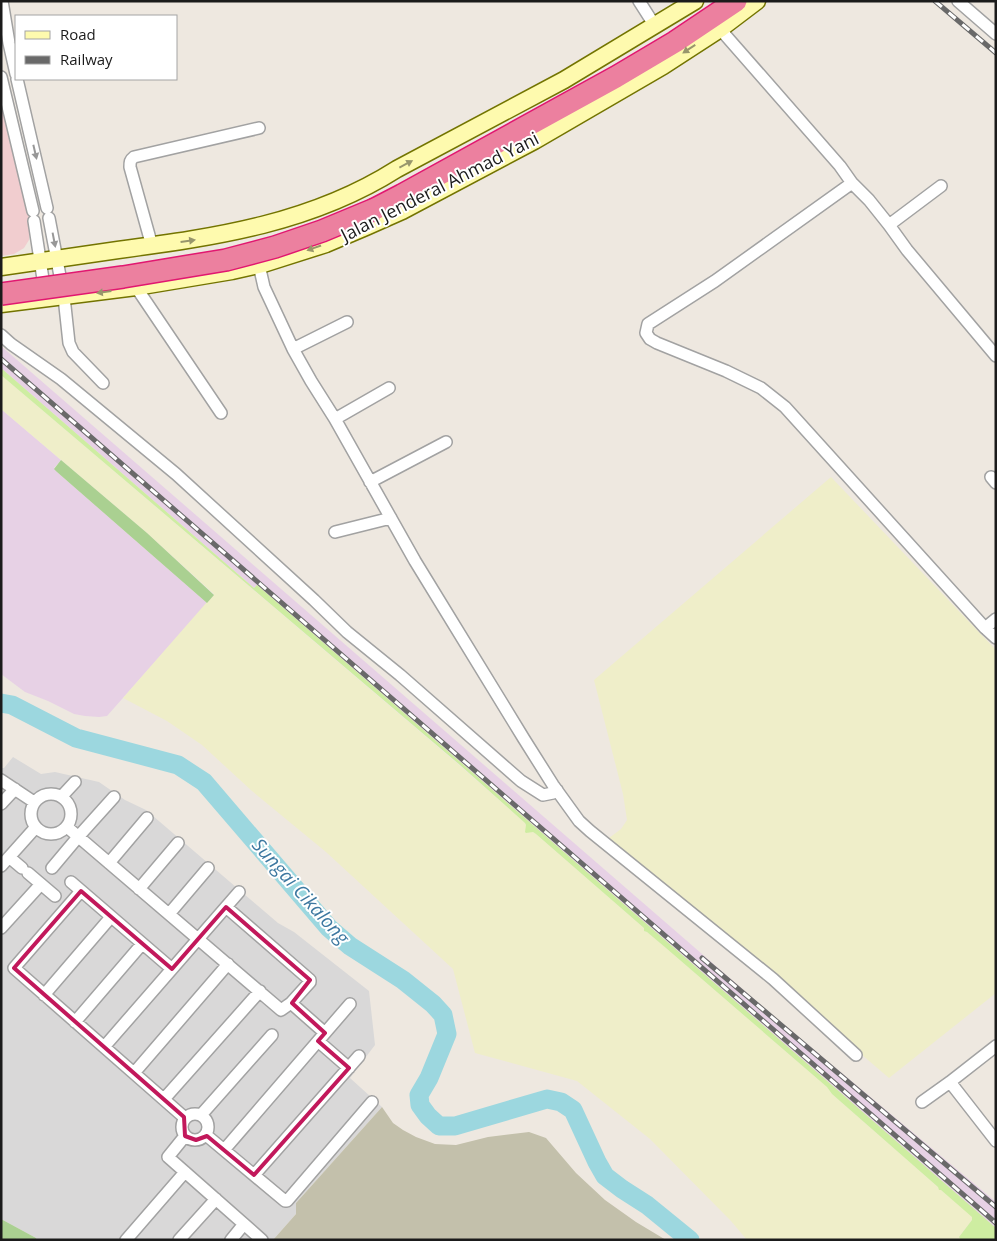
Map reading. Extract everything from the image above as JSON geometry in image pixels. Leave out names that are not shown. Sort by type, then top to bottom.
[{"type":"highway","name":"Jalan Jenderal Ahmad Yani","points":[[1,294],[234,258],[322,232],[375,209],[399,190],[671,28],[712,1]]},
{"type":"highway","name":"Jalan Jenderal Ahmad Yani","points":[[1,280],[184,254],[247,241],[319,218],[366,199],[399,190],[616,77],[741,5]]},
{"type":"street","points":[[2,1],[8,43],[15,70]]},
{"type":"street","points":[[639,1],[655,26]]},
{"type":"street","name":"Jalan Jenderal Ahmad Yani","points":[[1,268],[240,232],[309,212],[361,190],[564,80],[695,1]]},
{"type":"street","name":"Jalan Jenderal Ahmad Yani","points":[[1,304],[136,287],[224,272],[259,265],[326,244],[402,211],[534,141],[663,66],[720,29],[741,5],[757,1]]},
{"type":"street","points":[[958,1],[996,34]]},
{"type":"street","points":[[720,29],[840,166],[852,183],[889,225],[907,250],[996,356]]},
{"type":"street","points":[[1,77],[33,212],[46,299]]},
{"type":"street","points":[[17,80],[47,208],[64,297],[70,343],[73,352],[103,383]]},
{"type":"street","points":[[9,108],[24,105]]},
{"type":"street","points":[[152,246],[130,167],[132,159],[259,128]]},
{"type":"street","points":[[852,183],[715,281],[648,324],[646,333],[650,339],[657,343],[761,388],[785,407],[996,638]]},
{"type":"street","points":[[889,225],[940,186]]},
{"type":"street","points":[[33,212],[47,208]]},
{"type":"street","points":[[259,265],[264,287],[293,349],[311,381],[335,419],[415,561],[557,790],[579,821],[773,979],[856,1055]]},
{"type":"street","points":[[136,287],[221,413]]},
{"type":"street","points":[[293,349],[347,322]]},
{"type":"street","points":[[1,335],[61,379],[176,474],[347,632],[400,675],[521,781],[543,795],[557,790]]},
{"type":"street","points":[[335,419],[389,388]]},
{"type":"street","points":[[370,482],[446,442]]},
{"type":"street","points":[[335,532],[391,518]]},
{"type":"street","points":[[985,628],[996,619]]},
{"type":"street","points":[[1,780],[34,802]]},
{"type":"street","points":[[62,796],[75,782]]},
{"type":"street","points":[[1,804],[15,789]]},
{"type":"street","points":[[48,793],[62,796],[69,804],[72,812],[71,820],[60,832],[53,834],[42,832],[36,827],[31,816],[34,802],[40,796],[48,793]]},
{"type":"street","points":[[52,868],[114,797]]},
{"type":"street","points":[[109,863],[147,818]]},
{"type":"street","points":[[1,866],[36,827]]},
{"type":"street","points":[[66,827],[282,1010],[291,1003],[310,980],[226,907]]},
{"type":"street","points":[[139,888],[178,843]]},
{"type":"street","points":[[10,857],[61,901]]},
{"type":"street","points":[[169,914],[208,868]]},
{"type":"street","points":[[71,882],[172,970]]},
{"type":"street","points":[[1,928],[41,884]]},
{"type":"street","points":[[81,891],[61,901],[14,968],[185,1118]]},
{"type":"street","points":[[104,1047],[239,892]]},
{"type":"street","points":[[44,995],[112,917]]},
{"type":"street","points":[[75,1022],[142,944]]},
{"type":"street","points":[[134,1073],[228,964]]},
{"type":"street","points":[[164,1099],[260,991]]},
{"type":"street","points":[[291,1003],[349,1068]]},
{"type":"street","points":[[224,1150],[350,1004]]},
{"type":"street","points":[[201,1116],[272,1035]]},
{"type":"street","points":[[922,1102],[996,1046]]},
{"type":"street","points":[[254,1174],[359,1056]]},
{"type":"street","points":[[950,1082],[996,1141]]},
{"type":"street","points":[[206,1135],[284,1201],[287,1201],[372,1102]]},
{"type":"street","points":[[193,1114],[206,1119],[208,1124],[206,1135],[196,1140],[185,1136],[182,1127],[185,1118],[193,1114]]},
{"type":"street","points":[[185,1136],[168,1157],[262,1240]]},
{"type":"street","points":[[126,1240],[185,1172]]},
{"type":"street","points":[[179,1240],[216,1199]]},
{"type":"street","points":[[231,1240],[244,1224]]},
{"type":"highlighted area","points":[[81,891],[172,969],[226,907],[310,980],[292,1003],[325,1033],[318,1041],[349,1068],[254,1175],[207,1136],[196,1140],[185,1136],[184,1117],[14,968]]},
{"type":"shaded area","points":[[1,101],[28,210],[30,229],[29,240],[24,248],[14,254],[1,256]]},
{"type":"shaded area","points":[[1,346],[770,1013],[996,1202],[996,1228],[264,591],[257,585],[254,588],[1,368]]},
{"type":"shaded area","points":[[1,409],[61,460],[54,468],[57,472],[207,603],[107,716],[74,714],[25,692],[1,674]]},
{"type":"shaded area","points":[[13,757],[41,774],[55,772],[99,782],[125,800],[146,810],[278,923],[294,932],[369,991],[375,1045],[350,1078],[382,1107],[296,1203],[296,1214],[273,1240],[37,1240],[1,1219],[1,768],[4,768]]},
{"type":"shaded area","points":[[382,1107],[393,1123],[403,1130],[435,1144],[456,1145],[488,1137],[529,1132],[546,1138],[576,1173],[605,1200],[666,1240],[273,1240],[296,1214],[296,1203]]},
{"type":"green space","points":[[1,368],[254,588],[257,585],[264,591],[996,1228],[996,1240],[961,1240],[959,1237],[972,1220],[972,1217],[939,1190],[938,1187],[832,1094],[827,1087],[644,931],[644,928],[536,834],[533,832],[526,833],[525,823],[460,765],[1,375]]},
{"type":"green space","points":[[1,375],[459,765],[525,823],[528,832],[536,834],[644,928],[644,931],[827,1087],[832,1094],[973,1217],[959,1237],[961,1240],[747,1240],[731,1221],[650,1139],[577,1081],[475,1053],[453,969],[326,852],[252,791],[202,745],[167,721],[123,698],[214,594],[147,533],[1,409]]},
{"type":"green space","points":[[61,460],[147,533],[214,595],[207,603],[57,472],[54,469]]},
{"type":"green space","points":[[831,477],[996,650],[996,993],[889,1078],[609,838],[621,829],[627,820],[623,794],[594,680]]},
{"type":"green space","points":[[1,1219],[36,1238],[37,1240],[1,1240]]},
{"type":"waterway","name":"Sungai Cikalong","points":[[1,703],[12,705],[76,738],[178,765],[204,782],[329,928],[350,946],[403,980],[433,1004],[443,1015],[447,1034],[429,1078],[419,1095],[420,1105],[439,1126],[455,1126],[547,1099],[561,1102],[573,1110],[605,1176],[647,1205],[690,1240]]},
{"type":"railway","points":[[935,1],[996,53]]},
{"type":"railway","points":[[1,359],[996,1223]]},
{"type":"railway","points":[[702,958],[996,1207]]}]
